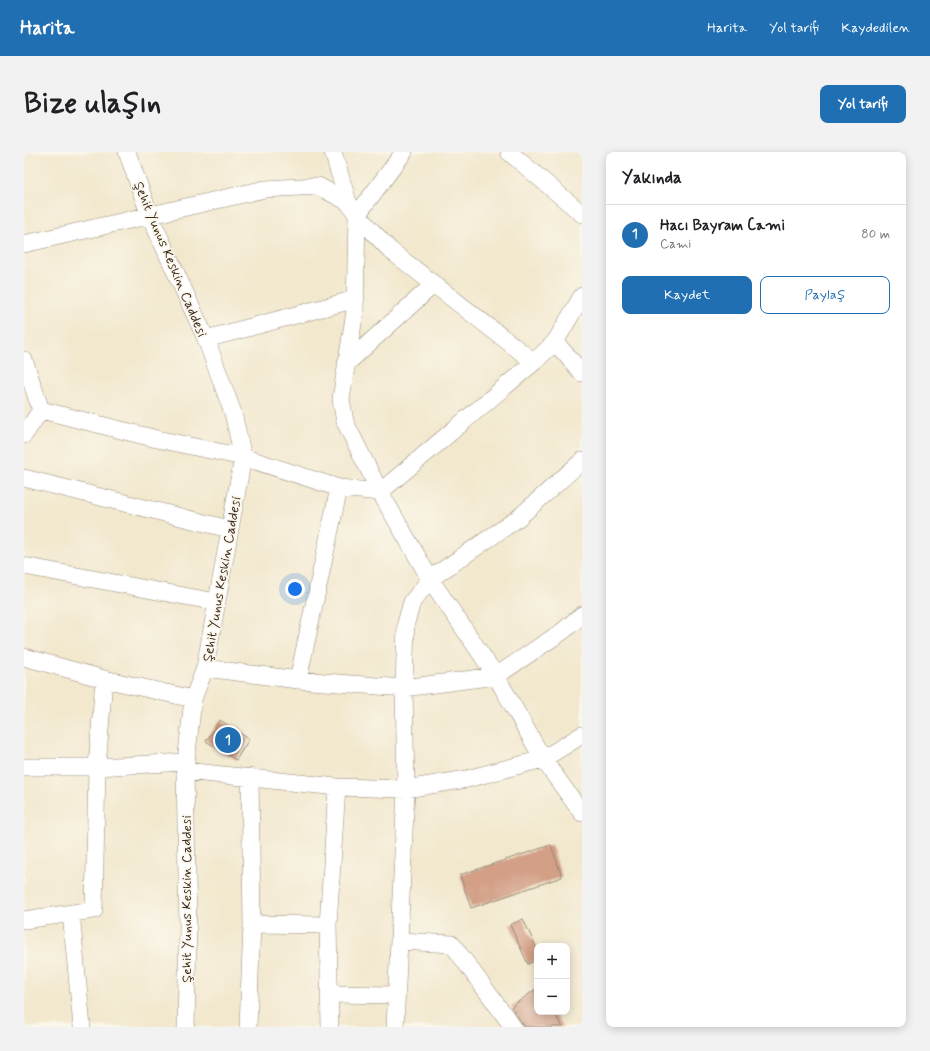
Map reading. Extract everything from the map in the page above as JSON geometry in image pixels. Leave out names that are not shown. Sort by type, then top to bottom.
[{"type":"street","name":"Şehit Yunus Keskin Caddesi","points":[[127,152],[150,216],[206,339],[233,413],[243,457],[205,668],[193,699],[186,766],[188,928],[186,1027]]},
{"type":"street","points":[[333,152],[353,209],[356,299],[340,399],[345,422],[380,492],[430,579],[496,676],[543,760],[582,814]]},
{"type":"street","points":[[353,209],[404,152]]},
{"type":"street","points":[[509,152],[581,210]]},
{"type":"street","points":[[24,244],[265,189],[318,186],[353,209],[390,250],[534,362]]},
{"type":"street","points":[[346,364],[434,284]]},
{"type":"street","points":[[41,410],[157,439],[243,457],[339,488],[380,492],[534,362],[555,342],[582,296]]},
{"type":"street","points":[[206,339],[356,299]]},
{"type":"street","points":[[555,342],[582,373]]},
{"type":"street","points":[[24,360],[41,410]]},
{"type":"street","points":[[24,435],[41,410]]},
{"type":"street","points":[[395,1027],[406,789],[404,688],[406,624],[412,602],[430,579],[517,519],[582,461]]},
{"type":"street","points":[[24,478],[229,529]]},
{"type":"street","points":[[298,680],[339,488]]},
{"type":"street","points":[[24,566],[216,602]]},
{"type":"street","points":[[205,668],[298,680],[404,688],[496,676],[563,631],[582,614]]},
{"type":"street","points":[[24,657],[104,679],[193,699]]},
{"type":"street","points":[[24,920],[94,910],[97,767],[104,679]]},
{"type":"street","points":[[24,767],[186,766],[250,777],[337,787],[406,789],[467,779],[543,760],[582,735]]},
{"type":"street","points":[[248,1027],[252,924],[250,777]]},
{"type":"street","points":[[330,1027],[328,925],[337,787]]},
{"type":"street","points":[[71,913],[82,1027]]},
{"type":"street","points":[[252,924],[328,925]]},
{"type":"street","points":[[400,941],[452,944],[513,1027]]},
{"type":"street","points":[[330,994],[397,995]]},
{"type":"building","points":[[220,720],[249,739],[236,760],[206,741]]},
{"type":"building","points":[[551,845],[562,877],[471,908],[460,875]]},
{"type":"building","points":[[523,919],[534,943],[534,961],[528,964],[510,925]]},
{"type":"building","points":[[534,990],[534,1015],[555,1015],[563,1027],[525,1027],[511,1007]]},
{"type":"place","name":"Hacı Bayram Cami","points":[[228,740]]}]
